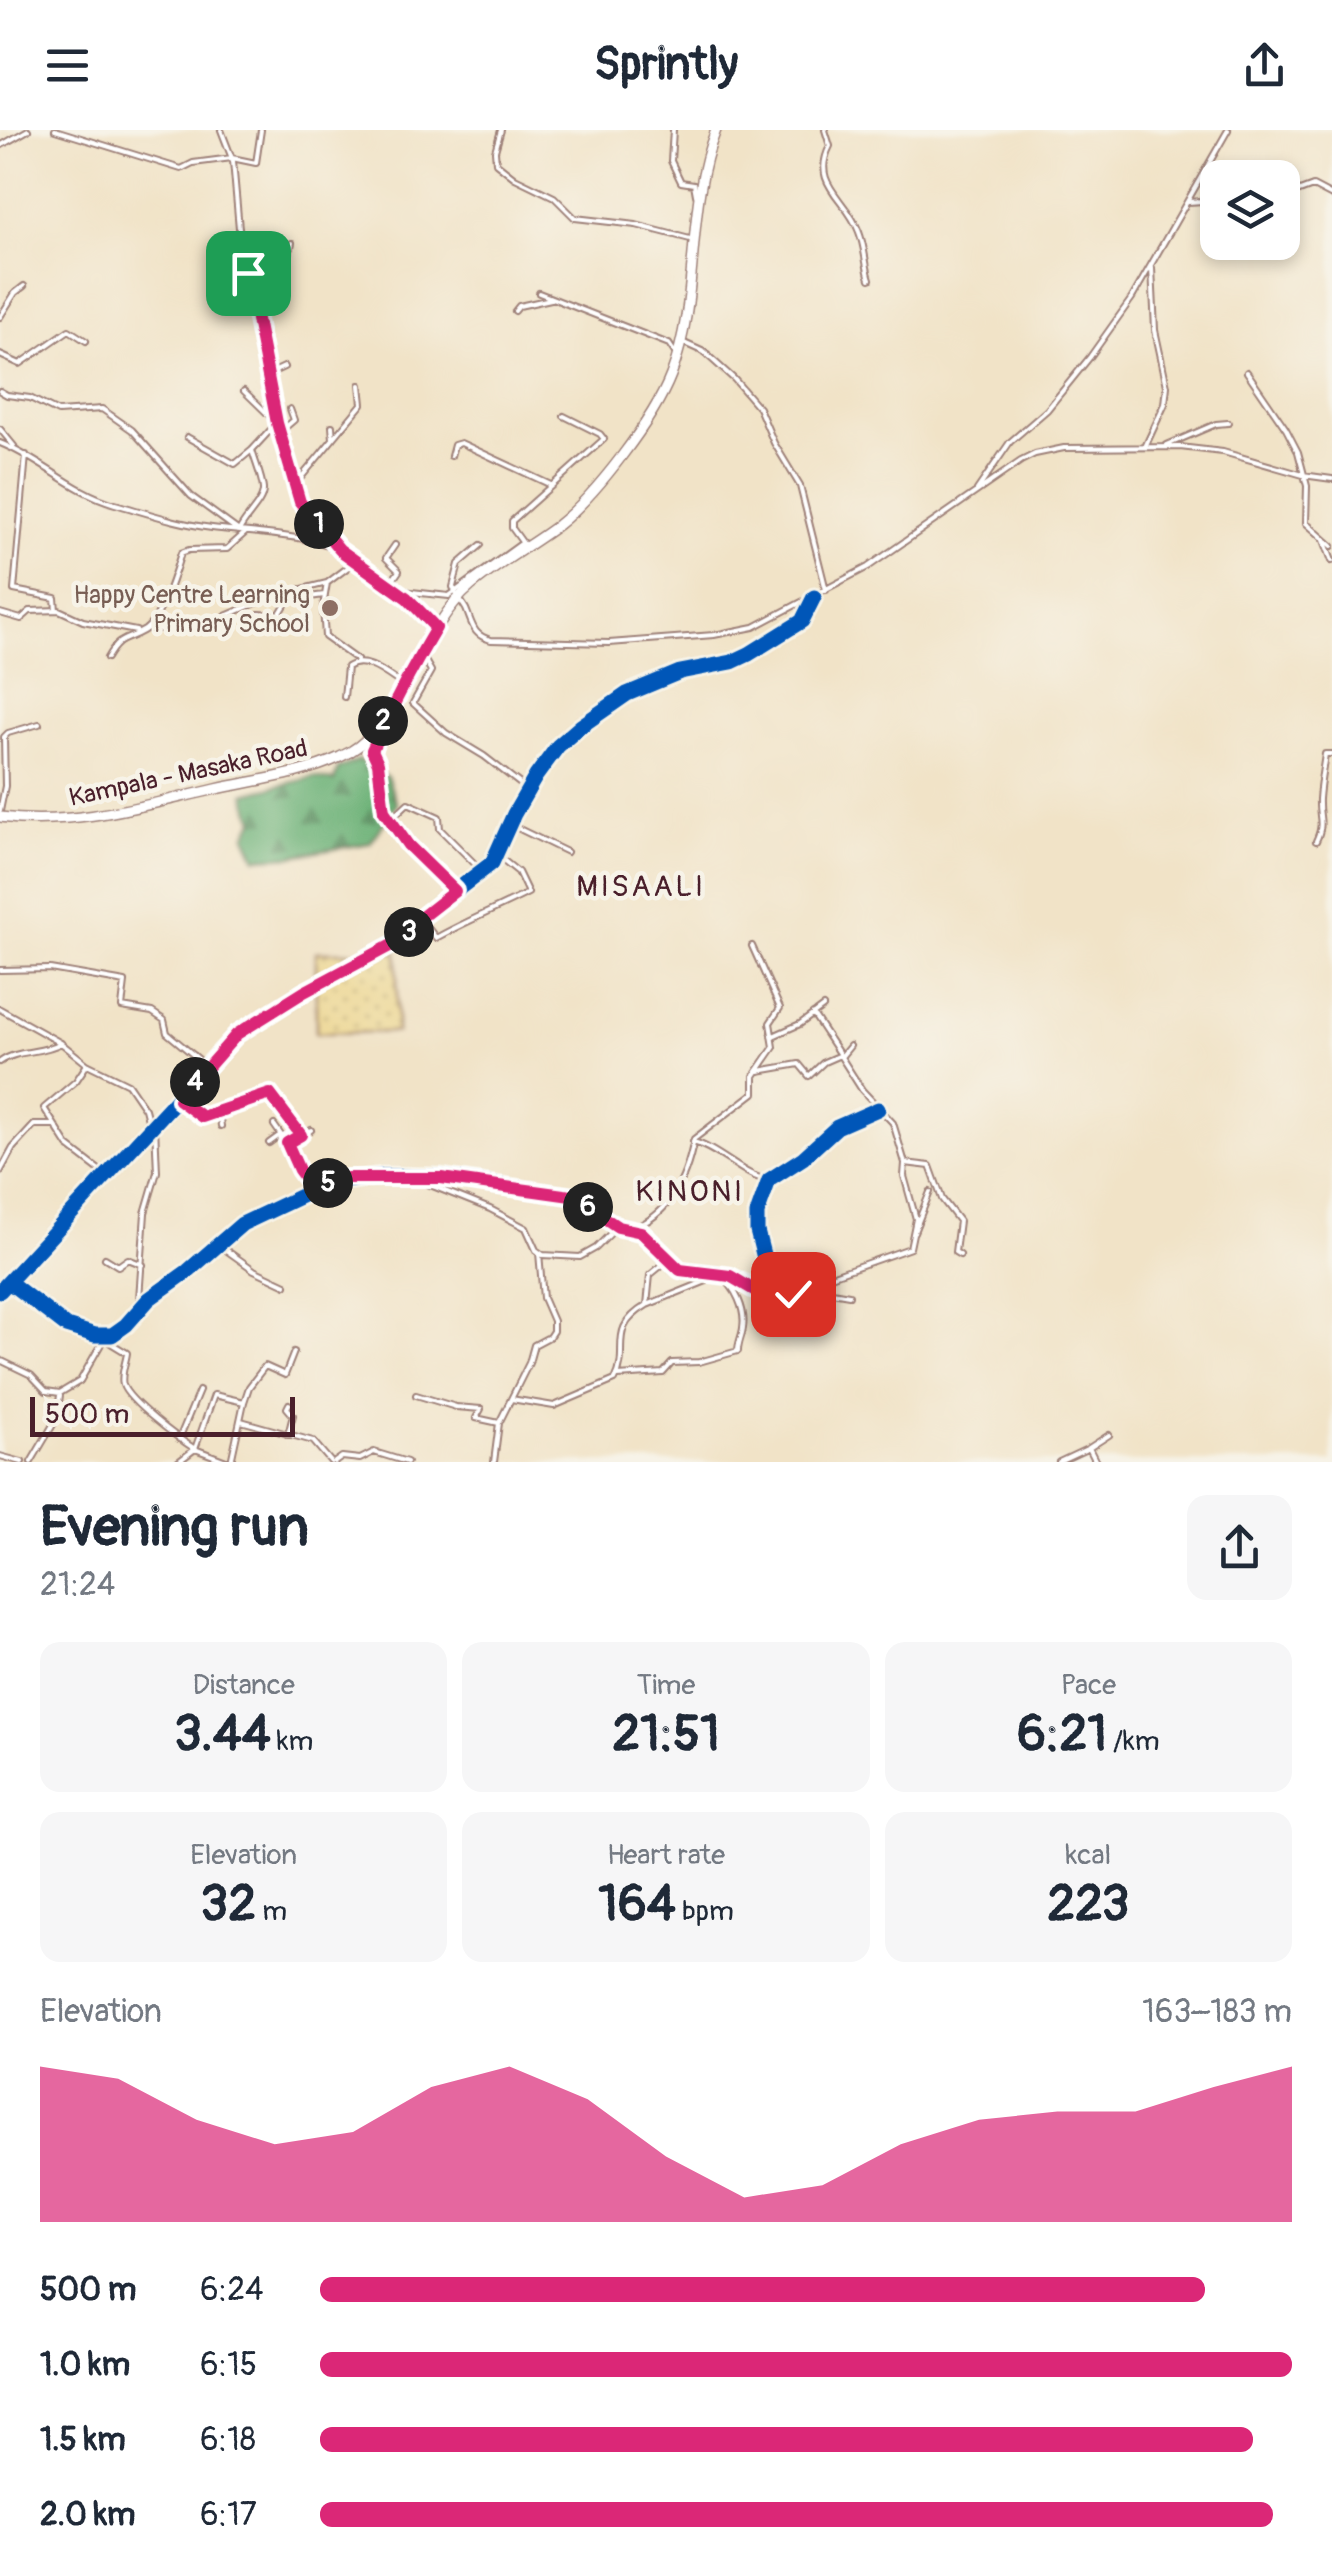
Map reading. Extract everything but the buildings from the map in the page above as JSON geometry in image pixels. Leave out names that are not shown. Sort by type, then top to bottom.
[{"type":"main road","name":"Kampala - Masaka Road","points":[[0,814],[44,820],[80,818],[264,779],[343,756],[382,724],[456,595],[563,520],[595,486],[652,412],[682,342],[693,240],[704,172],[716,130]]},
{"type":"street","points":[[0,146],[28,130]]},
{"type":"street","points":[[55,130],[176,169],[232,158],[256,163],[261,130]]},
{"type":"street","points":[[221,130],[232,158],[242,250],[277,423],[294,486],[306,510],[340,550],[397,590],[436,628]]},
{"type":"street","points":[[501,130],[494,150],[496,163],[515,178],[554,197],[571,216],[636,225],[693,240],[696,194],[694,184],[681,182],[673,170],[673,130]]},
{"type":"street","points":[[825,130],[830,146],[823,162],[824,175],[832,191],[846,205],[860,234],[870,279]]},
{"type":"street","points":[[974,494],[1010,442],[1046,410],[1090,357],[1151,264],[1228,130]]},
{"type":"street","points":[[1300,191],[1316,186],[1332,196]]},
{"type":"street","points":[[1188,202],[1200,201]]},
{"type":"street","points":[[252,296],[290,256],[292,243]]},
{"type":"street","points":[[1145,447],[1165,404],[1166,386],[1155,330],[1151,264]]},
{"type":"street","points":[[0,317],[15,292],[24,286]]},
{"type":"street","points":[[538,293],[669,344],[677,358]]},
{"type":"street","points":[[516,311],[519,306],[551,299]]},
{"type":"street","points":[[0,355],[20,364],[69,330],[86,341]]},
{"type":"street","points":[[682,342],[704,352],[759,408],[774,443],[800,486],[826,591]]},
{"type":"street","points":[[267,374],[284,367]]},
{"type":"street","points":[[1247,372],[1298,452],[1308,492],[1306,523],[1332,546]]},
{"type":"street","points":[[294,486],[362,404],[360,385]]},
{"type":"street","points":[[0,391],[30,398],[58,412],[102,409],[132,430],[191,496],[242,532]]},
{"type":"street","points":[[244,391],[277,423]]},
{"type":"street","points":[[280,432],[294,420],[290,409]]},
{"type":"street","points":[[524,545],[511,523],[604,439],[564,416]]},
{"type":"street","points":[[187,437],[234,464],[277,423]]},
{"type":"street","points":[[1162,447],[1228,423]]},
{"type":"street","points":[[332,426],[333,439]]},
{"type":"street","points":[[0,430],[17,450]]},
{"type":"street","points":[[0,443],[77,488],[115,504],[186,524],[340,550]]},
{"type":"street","points":[[451,456],[454,445],[461,443],[552,485]]},
{"type":"street","points":[[146,629],[167,594],[180,553],[227,550],[242,532],[244,518],[263,489],[252,450]]},
{"type":"street","points":[[481,545],[459,564],[453,580],[472,628],[487,640],[609,643],[737,631],[771,620],[901,546],[1021,461],[1049,450],[1210,450],[1332,479]]},
{"type":"street","points":[[26,455],[14,590],[54,598],[56,610]]},
{"type":"street","points":[[1324,540],[1332,561]]},
{"type":"street","points":[[390,585],[399,571],[386,558],[395,545]]},
{"type":"street","points":[[107,658],[118,641],[138,632],[191,630],[270,597],[327,583],[356,561]]},
{"type":"street","points":[[327,583],[325,637],[357,662],[368,664],[406,687]]},
{"type":"street","points":[[397,590],[425,596],[456,595]]},
{"type":"street","points":[[259,614],[279,615],[288,600],[325,594]]},
{"type":"street","points":[[0,1289],[237,1034],[401,940],[420,918],[492,863],[528,790],[558,746],[626,694],[680,672],[732,662],[749,654],[802,621],[814,596]]},
{"type":"street","points":[[0,614],[21,619],[30,611],[56,610],[83,621],[138,632]]},
{"type":"street","points":[[421,654],[431,671],[412,703],[528,790]]},
{"type":"street","points":[[344,698],[347,667],[357,662]]},
{"type":"street","points":[[0,814],[4,802],[4,737],[8,732],[39,724]]},
{"type":"street","points":[[382,724],[372,750],[378,763],[383,808],[408,845],[455,891]]},
{"type":"street","points":[[1316,842],[1324,827],[1319,807],[1320,784],[1326,754],[1332,754]]},
{"type":"street","points":[[391,819],[408,803],[439,816],[440,828],[482,871]]},
{"type":"street","points":[[510,824],[567,852]]},
{"type":"street","points":[[420,918],[438,938],[461,922],[528,894],[518,872],[497,855]]},
{"type":"street","points":[[0,1360],[30,1375],[46,1391],[60,1393],[80,1380],[105,1338],[126,1325],[149,1300],[242,1224],[313,1189],[347,1178],[441,1178],[571,1196],[618,1227],[647,1223],[664,1210],[688,1168],[697,1135],[754,1093],[756,1072],[774,1048],[770,1023],[780,1008],[752,946]]},
{"type":"street","points":[[0,970],[50,969],[125,982],[122,1007],[152,1012],[164,1020],[166,1033],[208,1066]]},
{"type":"street","points":[[773,1036],[800,1024],[823,1007]]},
{"type":"street","points":[[0,1008],[61,1043],[87,1064],[128,1084],[145,1108],[153,1127],[157,1172],[146,1213],[138,1312]]},
{"type":"street","points":[[813,1014],[856,1082],[893,1123],[916,1214],[914,1232]]},
{"type":"street","points":[[0,1062],[12,1054],[44,1050],[61,1043]]},
{"type":"street","points":[[756,1072],[799,1064],[809,1076],[850,1046]]},
{"type":"street","points":[[87,1064],[76,1081],[44,1105],[68,1146],[107,1176]]},
{"type":"street","points":[[221,1115],[270,1094],[301,1135]]},
{"type":"street","points":[[179,1100],[198,1116],[229,1112]]},
{"type":"street","points":[[762,1289],[766,1266],[756,1214],[770,1180],[804,1158],[840,1125],[878,1109]]},
{"type":"street","points":[[221,1115],[221,1126]]},
{"type":"street","points":[[0,1172],[13,1148],[34,1124],[54,1125]]},
{"type":"street","points":[[274,1125],[313,1189]]},
{"type":"street","points":[[287,1143],[311,1130]]},
{"type":"street","points":[[268,1143],[280,1135]]},
{"type":"street","points":[[693,1142],[759,1179],[770,1180]]},
{"type":"street","points":[[906,1163],[930,1166],[942,1199],[960,1223],[955,1252],[960,1255]]},
{"type":"street","points":[[411,1177],[490,1208],[524,1227],[539,1253],[544,1298],[553,1331],[534,1345],[499,1423],[494,1462]]},
{"type":"street","points":[[632,1228],[647,1236],[667,1261],[688,1272],[730,1276],[750,1288],[793,1294],[910,1248],[930,1192]]},
{"type":"street","points":[[911,1203],[921,1213]]},
{"type":"street","points":[[539,1253],[580,1256],[596,1248],[618,1227]]},
{"type":"street","points":[[219,1245],[254,1270],[286,1285]]},
{"type":"street","points":[[105,1258],[118,1266],[126,1259],[143,1265]]},
{"type":"street","points":[[647,1306],[650,1275],[667,1261]]},
{"type":"street","points":[[512,1399],[562,1405],[610,1384],[618,1376],[663,1374],[672,1363],[699,1362],[738,1351],[744,1325],[741,1310],[735,1291],[718,1274]]},
{"type":"street","points":[[618,1376],[619,1336],[630,1315],[718,1274]]},
{"type":"street","points":[[9,1282],[66,1326],[105,1338],[126,1353],[124,1388],[154,1420],[194,1449],[230,1462],[244,1402],[261,1369],[268,1366],[284,1376],[294,1352]]},
{"type":"street","points":[[804,1287],[849,1295]]},
{"type":"street","points":[[180,1439],[199,1391]]},
{"type":"street","points":[[32,1462],[57,1418],[60,1393]]},
{"type":"street","points":[[178,1462],[194,1449],[214,1395],[244,1402]]},
{"type":"street","points":[[416,1395],[456,1407],[481,1409],[476,1418],[499,1423]]},
{"type":"street","points":[[288,1435],[293,1415],[289,1404]]},
{"type":"street","points":[[241,1421],[313,1441],[333,1462],[342,1457],[360,1459],[374,1452],[407,1462]]},
{"type":"street","points":[[1059,1462],[1109,1436]]},
{"type":"street","points":[[1089,1448],[1096,1462]]},
{"type":"street","points":[[0,1456],[22,1462]]},
{"type":"green space","points":[[359,760],[387,777],[397,804],[370,843],[256,858],[246,836],[254,820],[245,794],[314,777],[334,781],[338,769]]},
{"type":"sand","points":[[316,952],[397,952],[397,1032],[316,1033]]},
{"type":"cycle path","points":[[0,1291],[237,1034],[304,992],[401,940],[414,923],[492,863],[536,776],[558,746],[581,726],[627,694],[680,672],[732,662],[749,654],[802,621],[814,597]]},
{"type":"cycle path","points":[[9,1282],[66,1326],[95,1335],[112,1335],[149,1299],[242,1224],[329,1183],[383,1176],[441,1177],[571,1196],[618,1227],[641,1232],[680,1270],[730,1276],[759,1290],[766,1266],[757,1214],[769,1180],[803,1158],[837,1127],[878,1109]]},
{"type":"place","name":"Happy Centre Learning Primary School","points":[[330,608]]},
{"type":"district","name":"MISAALI","points":[[641,886]]},
{"type":"district","name":"KINONI","points":[[690,1191]]},
{"type":"route","points":[[248,273],[277,423],[300,502],[340,550],[407,598],[436,628],[382,724],[372,755],[378,763],[384,811],[408,845],[455,891],[414,923],[401,940],[304,992],[237,1034],[179,1100],[202,1117],[270,1094],[301,1135],[287,1143],[313,1189],[347,1178],[383,1176],[441,1178],[571,1196],[618,1227],[632,1228],[647,1236],[680,1270],[730,1276],[754,1290],[793,1294]]}]
